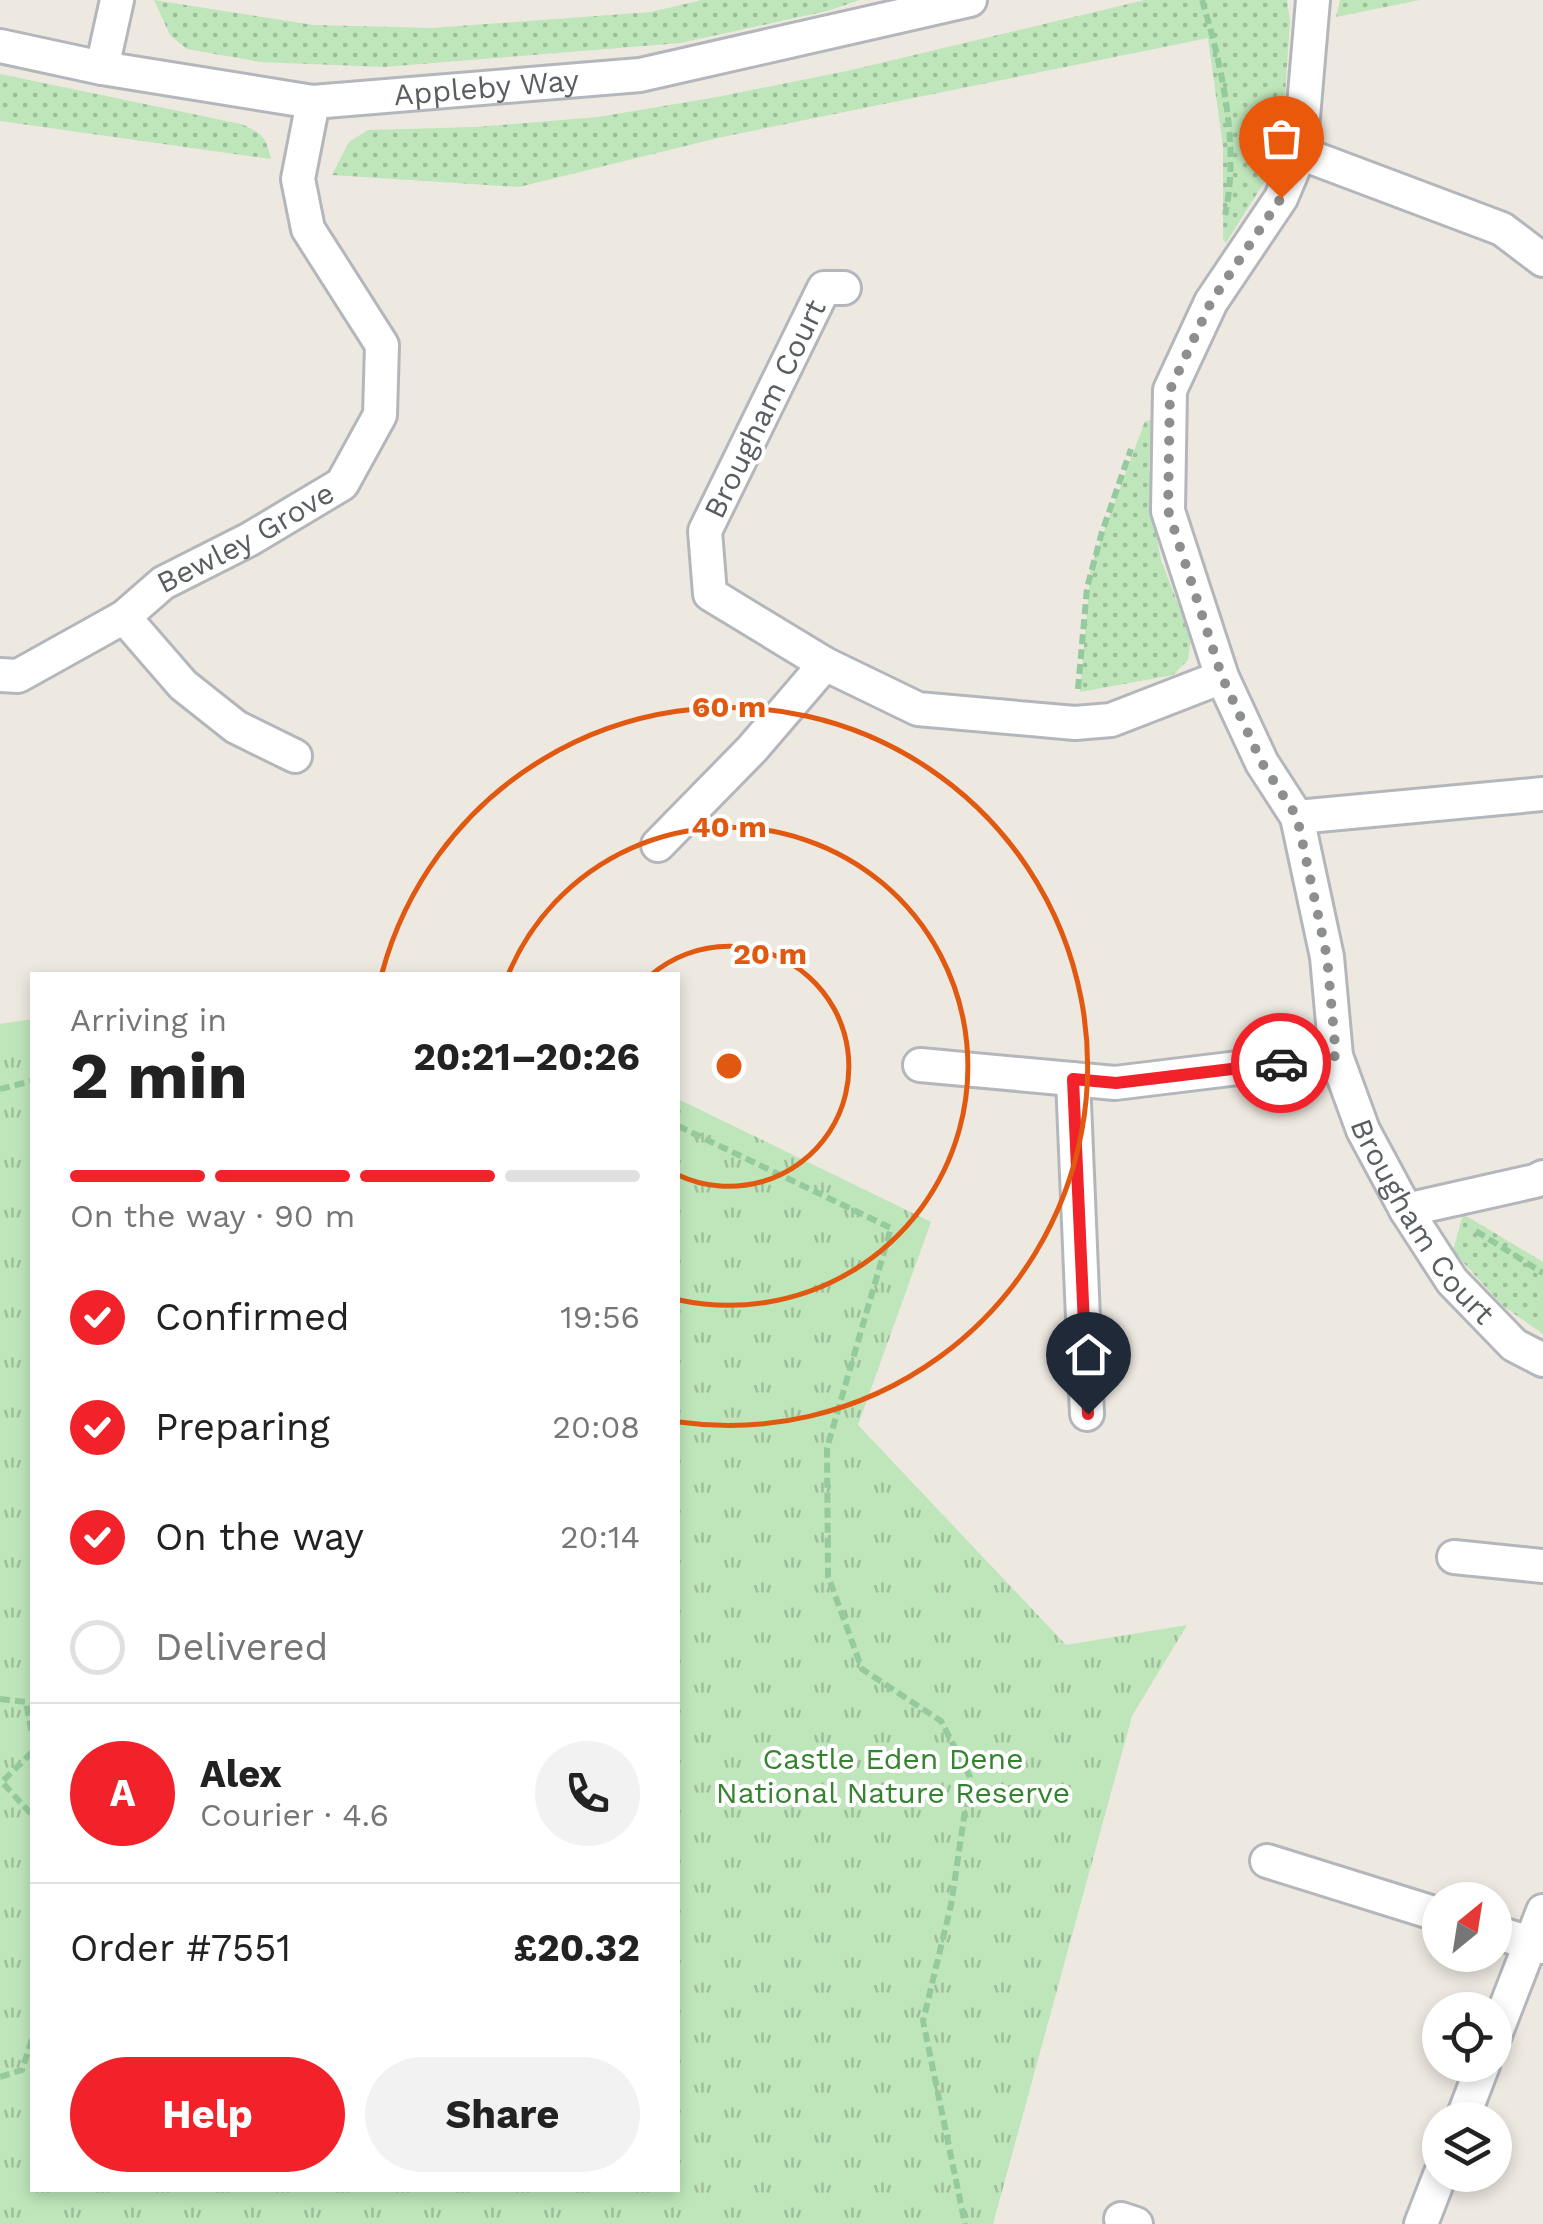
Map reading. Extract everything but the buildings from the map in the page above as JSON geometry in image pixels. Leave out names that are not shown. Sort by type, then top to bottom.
[{"type":"street","points":[[102,68],[116,0]]},
{"type":"street","name":"Appleby Way","points":[[0,46],[102,68],[313,102],[640,74],[916,6],[970,0]]},
{"type":"street","name":"Brougham Court","points":[[1313,0],[1300,153],[1281,198],[1211,302],[1170,390],[1168,510],[1222,677],[1262,763],[1297,817],[1327,957],[1336,1056],[1363,1130],[1406,1210],[1452,1281],[1514,1345],[1543,1360]]},
{"type":"street","name":"Bewley Grove","points":[[0,675],[18,676],[124,617],[163,583],[250,539],[342,484],[380,415],[382,345],[308,230],[298,179],[313,102]]},
{"type":"street","points":[[1300,153],[1502,229],[1543,260]]},
{"type":"street","name":"Brougham Court","points":[[844,288],[824,288],[704,532],[710,594],[825,664],[918,710],[1076,723],[1112,720],[1222,677]]},
{"type":"street","points":[[124,617],[183,685],[236,727],[295,756]]},
{"type":"street","points":[[658,845],[752,749],[825,664]]},
{"type":"street","points":[[1297,817],[1543,794]]},
{"type":"street","points":[[920,1064],[1116,1083],[1336,1056]]},
{"type":"street","points":[[1073,1079],[1088,1414]]},
{"type":"street","points":[[1406,1210],[1543,1177]]},
{"type":"street","points":[[1454,1557],[1543,1566]]},
{"type":"street","points":[[1267,1861],[1422,1909]]},
{"type":"street","points":[[1512,1999],[1537,1945],[1543,1910]]},
{"type":"street","points":[[1512,1937],[1537,1945]]},
{"type":"street","points":[[1421,2224],[1433,2192]]},
{"type":"path","points":[[0,1089],[30,1082]]},
{"type":"path","points":[[680,1127],[891,1228],[827,1448],[828,1576],[862,1669],[941,1721],[970,1777],[951,1905],[922,2021],[965,2224]]},
{"type":"path","points":[[1440,1203],[1454,1217],[1543,1273]]},
{"type":"path","points":[[0,1699],[26,1702],[30,1723]]},
{"type":"path","points":[[30,1754],[2,1782],[30,1812]]},
{"type":"path","points":[[0,2077],[22,2070],[30,2045]]},
{"type":"green space","points":[[154,0],[314,25],[432,28],[651,12],[702,0],[860,0],[827,11],[680,43],[384,67],[260,62],[187,49],[170,35]]},
{"type":"green space","points":[[1145,0],[1287,0],[1290,21],[1281,155],[1226,243],[1223,147],[1208,38],[722,137],[519,187],[332,175],[349,142],[368,130],[476,127],[598,117],[847,71]]},
{"type":"green space","points":[[1340,0],[1420,0],[1336,17]]},
{"type":"green space","points":[[0,74],[241,124],[262,136],[271,159],[0,121]]},
{"type":"green space","points":[[1153,420],[1149,466],[1153,518],[1161,560],[1191,638],[1188,660],[1173,675],[1080,692],[1091,566],[1145,421]]},
{"type":"green space","name":"Castle Eden Dene National Nature Reserve","points":[[30,1019],[30,2192],[680,2192],[680,1100],[931,1222],[858,1425],[1066,1645],[1187,1625],[1132,1716],[993,2224],[0,2224],[0,1024]]},
{"type":"green space","points":[[1463,1214],[1543,1262],[1543,1334],[1503,1306],[1453,1251]]},
{"type":"way so far","points":[[1281,198],[1211,302],[1170,390],[1168,510],[1222,677],[1262,763],[1297,817],[1327,957],[1336,1056],[1281,1063]]},
{"type":"route","points":[[1088,1414],[1073,1079],[1116,1083],[1281,1063]]}]
